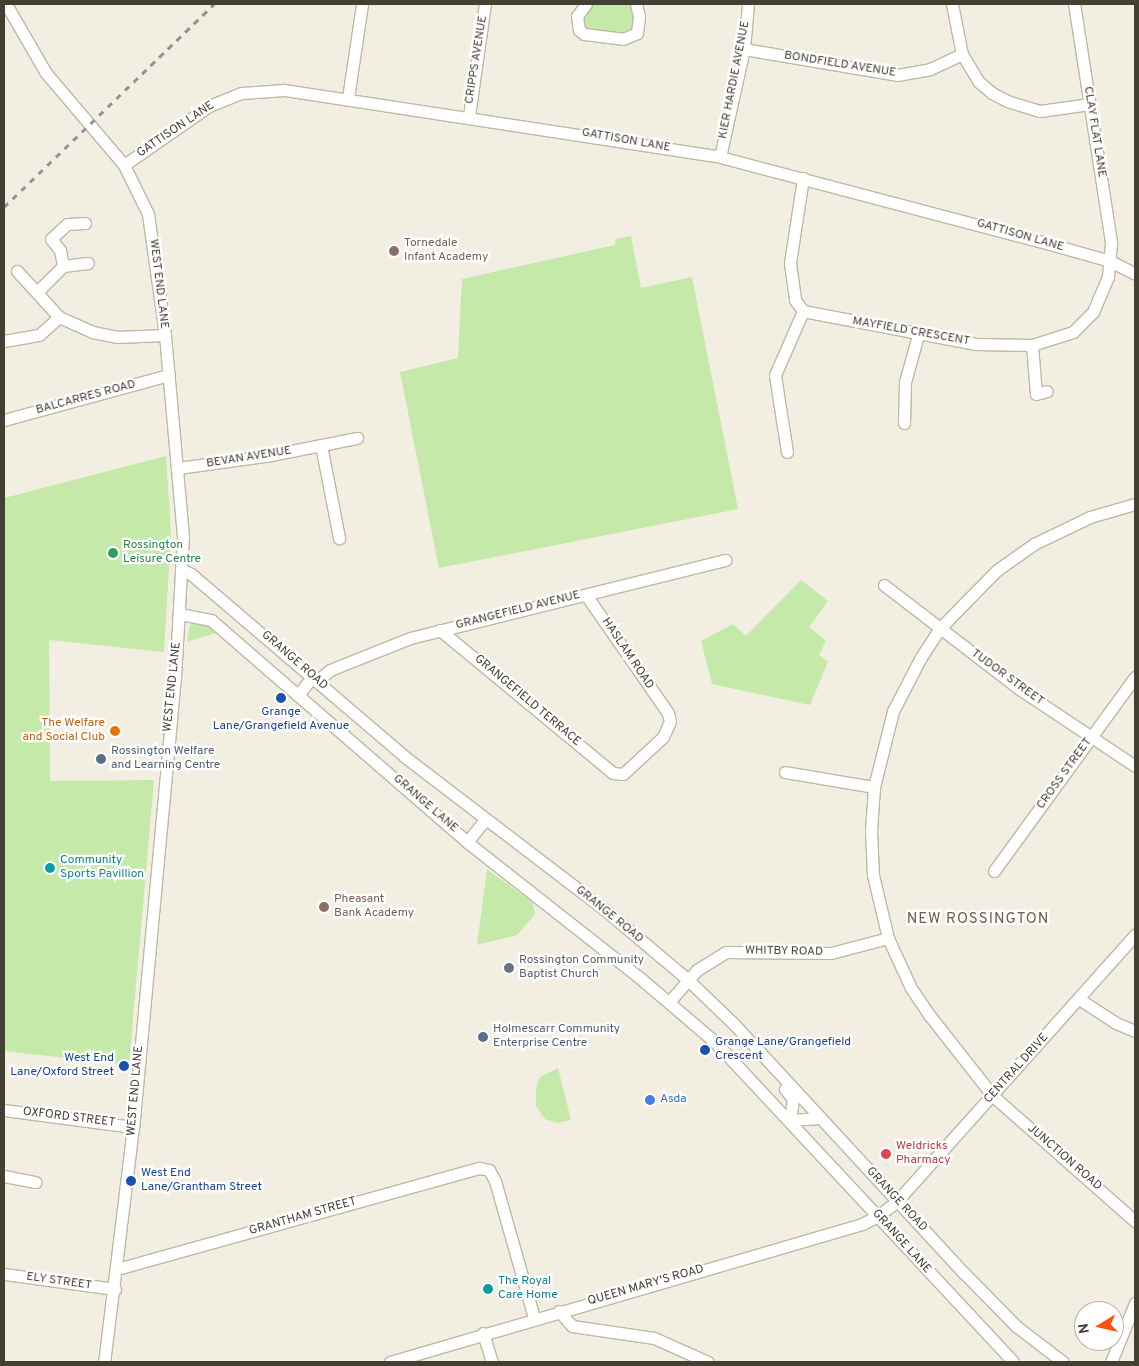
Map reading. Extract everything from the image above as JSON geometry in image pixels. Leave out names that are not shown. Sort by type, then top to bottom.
[{"type":"street","name":"WEST END LANE","points":[[6,4],[46,73],[88,119],[124,165],[148,214],[165,334],[178,468],[183,570],[180,614],[133,1127],[115,1289],[104,1362]]},
{"type":"street","points":[[348,98],[362,4]]},
{"type":"street","name":"CRIPPS AVENUE","points":[[469,116],[485,4]]},
{"type":"street","points":[[586,4],[577,16],[579,30],[584,34],[623,39],[637,33],[639,16],[636,4]]},
{"type":"street","name":"KIER HARDIE AVENUE","points":[[720,157],[744,49],[748,4]]},
{"type":"street","points":[[952,4],[962,54],[979,82],[1007,101],[1040,111],[1090,104]]},
{"type":"street","name":"CLAY FLAT LANE","points":[[1074,4],[1110,230],[1110,261]]},
{"type":"street","name":"BONDFIELD AVENUE","points":[[744,49],[897,76],[930,69],[962,54]]},
{"type":"street","name":"GATTISON LANE","points":[[124,165],[209,106],[242,94],[284,90],[469,116],[720,157],[1110,261],[1135,274]]},
{"type":"street","points":[[787,452],[775,375],[803,311],[795,300],[790,263],[803,178]]},
{"type":"street","points":[[63,266],[60,250],[51,239],[67,224],[85,223]]},
{"type":"street","name":"MAYFIELD CRESCENT","points":[[803,311],[918,335],[976,344],[1032,345],[1073,332],[1086,322],[1108,276],[1110,261]]},
{"type":"street","points":[[37,292],[63,266],[88,263]]},
{"type":"street","points":[[18,271],[59,317],[92,332],[109,335],[165,334]]},
{"type":"street","points":[[4,341],[39,334],[59,317]]},
{"type":"street","points":[[904,423],[904,388],[918,335]]},
{"type":"street","points":[[1032,345],[1036,394],[1047,391]]},
{"type":"street","name":"BALCARRES ROAD","points":[[4,420],[169,375]]},
{"type":"street","name":"BEVAN AVENUE","points":[[178,468],[357,438]]},
{"type":"street","points":[[321,445],[339,538]]},
{"type":"street","name":"JUNCTION ROAD","points":[[1135,504],[1090,518],[1034,544],[997,570],[940,628],[920,659],[893,711],[874,787],[873,875],[888,938],[911,988],[930,1016],[993,1096],[1135,1221]]},
{"type":"street","name":"GRANGEFIELD AVENUE","points":[[298,695],[315,679],[330,670],[376,651],[440,630],[726,560]]},
{"type":"street","name":"GRANGE ROAD","points":[[183,570],[191,574],[405,757],[485,820],[604,909],[687,979],[766,1058],[897,1201],[1016,1326],[1063,1362]]},
{"type":"street","name":"TUDOR STREET","points":[[884,585],[1021,690],[1135,766]]},
{"type":"street","name":"HASLAM ROAD","points":[[586,595],[668,713],[669,729],[663,737],[629,772],[613,773]]},
{"type":"street","name":"GRANGE LANE","points":[[180,614],[212,620],[467,842],[669,1002],[715,1042],[790,1120],[1013,1362]]},
{"type":"street","name":"GRANGEFIELD TERRACE","points":[[440,630],[613,773]]},
{"type":"street","name":"CROSS STREET","points":[[994,871],[1135,677]]},
{"type":"street","points":[[785,772],[874,787]]},
{"type":"street","points":[[467,842],[485,820]]},
{"type":"street","name":"CENTRAL DRIVE","points":[[897,1201],[993,1096],[1135,935]]},
{"type":"street","name":"WHITBY ROAD","points":[[687,979],[704,964],[726,952],[831,953],[888,938]]},
{"type":"street","points":[[669,1002],[687,979]]},
{"type":"street","points":[[1079,999],[1116,1023],[1135,1031]]},
{"type":"street","points":[[766,1058],[774,1077],[794,1099],[790,1120],[820,1118]]},
{"type":"street","name":"OXFORD STREET","points":[[4,1110],[133,1127]]},
{"type":"street","name":"GRANTHAM STREET","points":[[117,1269],[479,1168],[491,1168],[534,1318]]},
{"type":"street","points":[[4,1176],[35,1182]]},
{"type":"street","name":"QUEEN MARY'S ROAD","points":[[390,1362],[534,1318],[862,1224],[878,1216],[897,1201]]},
{"type":"street","name":"ELY STREET","points":[[4,1274],[115,1289]]},
{"type":"street","points":[[1111,1362],[1135,1303]]},
{"type":"street","points":[[559,1311],[572,1326],[654,1338],[708,1362]]},
{"type":"street","points":[[483,1333],[492,1362]]},
{"type":"green space","points":[[586,4],[636,4],[631,38],[584,34],[577,16]]},
{"type":"green space","points":[[631,236],[641,288],[692,277],[738,509],[439,568],[400,372],[458,358],[462,279],[615,245],[615,239]]},
{"type":"green space","points":[[166,456],[171,534],[164,652],[49,640],[50,781],[154,780],[129,1065],[4,1051],[4,498]]},
{"type":"green space","points":[[801,580],[828,601],[809,627],[826,641],[819,655],[828,662],[810,705],[712,684],[701,641],[733,624],[746,636]]},
{"type":"green space","points":[[198,622],[206,623],[216,633],[187,642],[190,625]]},
{"type":"green space","points":[[487,869],[533,903],[535,914],[517,935],[477,945]]},
{"type":"green space","points":[[558,1068],[571,1120],[557,1123],[545,1119],[536,1106],[536,1088],[540,1077]]},
{"type":"railway","points":[[4,207],[214,4]]},
{"type":"place","name":"Tornedale Infant Academy","points":[[394,251]]},
{"type":"place","name":"Rossington Leisure Centre","points":[[113,553]]},
{"type":"place","name":"Grange Lane/Grangefield Avenue","points":[[281,698]]},
{"type":"place","name":"The Welfare and Social Club","points":[[115,731]]},
{"type":"place","name":"Rossington Welfare and Learning Centre","points":[[101,759]]},
{"type":"place","name":"Community Sports Pavillion","points":[[50,868]]},
{"type":"place","name":"Pheasant Bank Academy","points":[[324,907]]},
{"type":"place","name":"Rossington Community Baptist Church","points":[[509,968]]},
{"type":"place","name":"Holmescarr Community Enterprise Centre","points":[[483,1037]]},
{"type":"place","name":"Grange Lane/Grangefield Crescent","points":[[705,1050]]},
{"type":"place","name":"West End Lane/Oxford Street","points":[[124,1066]]},
{"type":"place","name":"Asda","points":[[650,1100]]},
{"type":"place","name":"Weldricks Pharmacy","points":[[886,1154]]},
{"type":"place","name":"West End Lane/Grantham Street","points":[[131,1181]]},
{"type":"place","name":"The Royal Care Home","points":[[488,1289]]},
{"type":"district","name":"NEW ROSSINGTON","points":[[978,920]]}]
